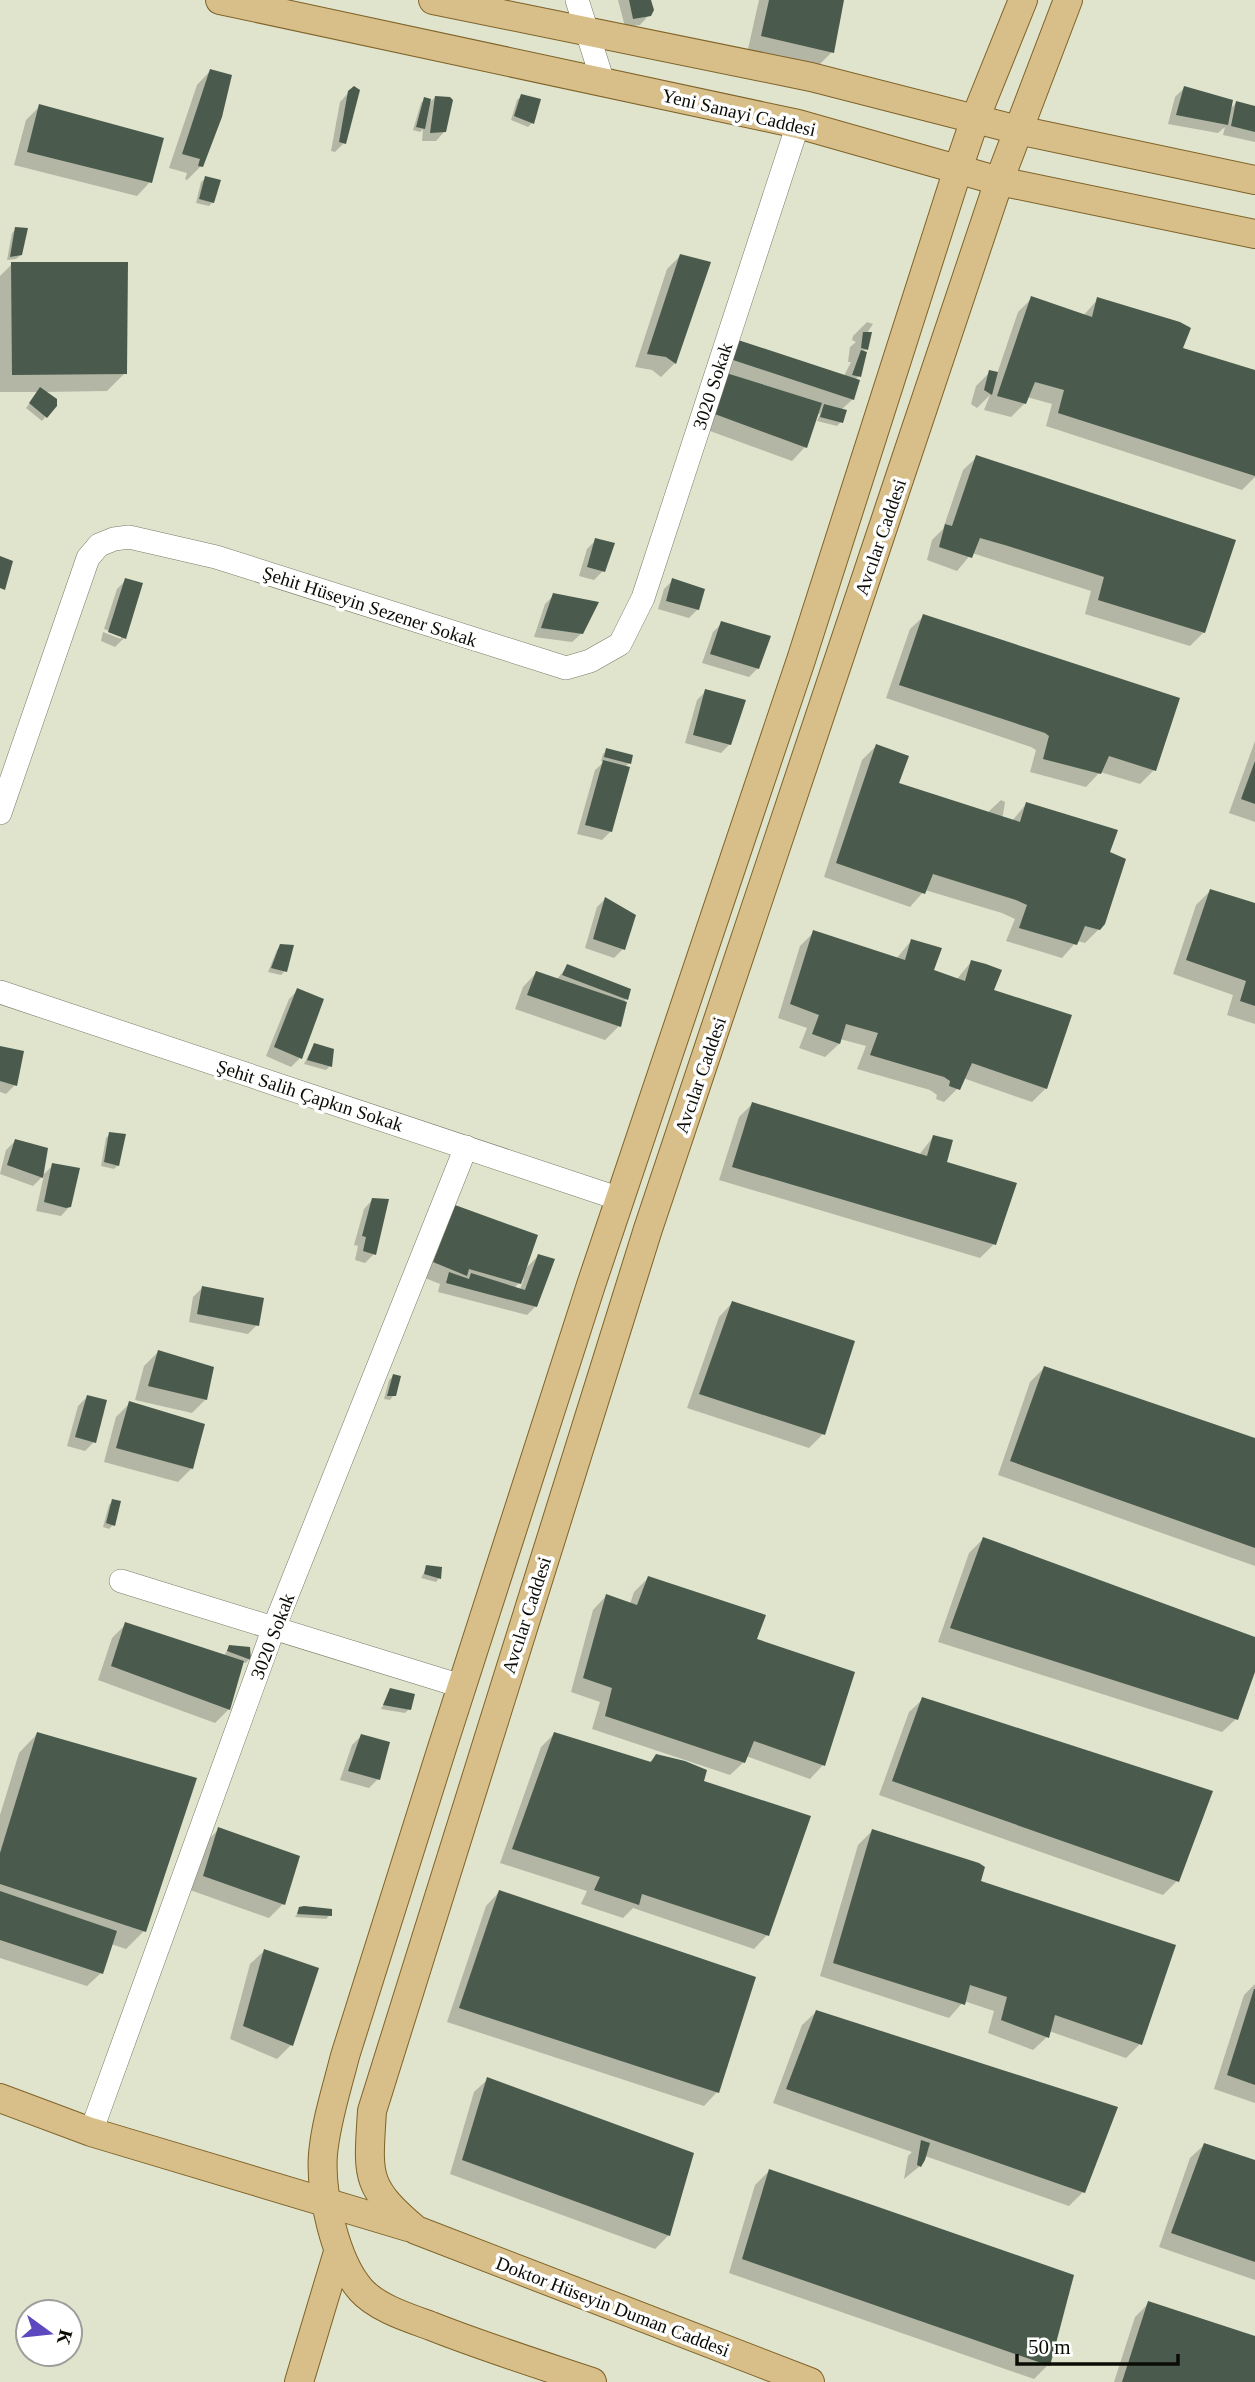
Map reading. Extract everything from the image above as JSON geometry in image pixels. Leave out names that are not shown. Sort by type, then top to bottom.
[{"type":"main road","name":"Yeni Sanayi Caddesi","points":[[220,0],[798,124],[999,181],[1255,234]]},
{"type":"main road","points":[[433,0],[811,78],[1018,130],[1255,180]]},
{"type":"main road","name":"Avcılar Caddesi","points":[[327,2203],[323,2156],[345,2056],[461,1686],[620,1199],[806,647],[975,119],[1023,0]]},
{"type":"main road","name":"Avcılar Caddesi","points":[[369,2161],[372,2111],[384,2066],[648,1229],[999,181],[1068,0]]},
{"type":"main road","name":"Doktor Hüseyin Duman Caddesi","points":[[0,2098],[91,2132],[416,2230],[810,2382]]},
{"type":"main road","name":"Doktor Hüseyin Duman Caddesi","points":[[369,2161],[376,2189],[389,2207],[416,2230]]},
{"type":"main road","points":[[327,2203],[338,2252],[361,2290],[393,2311],[459,2337],[592,2382]]},
{"type":"main road","points":[[299,2382],[338,2252]]},
{"type":"street","points":[[577,0],[603,82]]},
{"type":"street","name":"3020 Sokak","points":[[620,644],[643,598],[798,124]]},
{"type":"street","name":"Şehit Hüseyin Sezener Sokak","points":[[0,813],[88,558],[99,545],[114,539],[129,537],[216,557],[566,668],[590,661],[620,644]]},
{"type":"street","name":"Şehit Salih Çapkın Sokak","points":[[0,992],[620,1199]]},
{"type":"street","name":"3020 Sokak","points":[[91,2132],[273,1630],[466,1147]]},
{"type":"street","points":[[121,1581],[461,1686]]},
{"type":"building","points":[[629,0],[651,0],[654,10],[651,16],[633,19]]},
{"type":"building","points":[[769,0],[844,0],[834,53],[761,36]]},
{"type":"building","points":[[210,69],[232,75],[222,117],[203,167],[198,166],[200,159],[182,154]]},
{"type":"building","points":[[354,86],[360,90],[346,144],[339,142],[348,91]]},
{"type":"building","points":[[1184,86],[1233,100],[1228,125],[1176,115]]},
{"type":"building","points":[[521,94],[541,99],[534,124],[514,116]]},
{"type":"building","points":[[435,96],[450,97],[453,100],[446,132],[430,133]]},
{"type":"building","points":[[424,97],[431,99],[425,129],[416,127]]},
{"type":"building","points":[[1236,101],[1255,106],[1255,132],[1231,126]]},
{"type":"building","points":[[39,104],[164,138],[152,183],[27,152]]},
{"type":"building","points":[[205,176],[221,180],[214,203],[199,199]]},
{"type":"building","points":[[15,227],[28,228],[22,255],[10,257]]},
{"type":"building","points":[[680,254],[711,262],[676,364],[666,357],[647,354]]},
{"type":"building","points":[[11,262],[128,262],[127,374],[12,375]]},
{"type":"building","points":[[1031,296],[1092,317],[1097,297],[1180,322],[1191,328],[1183,348],[1255,370],[1255,476],[1058,413],[1064,390],[1035,382],[1026,404],[997,396]]},
{"type":"building","points":[[863,332],[872,332],[868,350],[861,348]]},
{"type":"building","points":[[732,338],[860,380],[854,400],[727,358]]},
{"type":"building","points":[[861,350],[867,352],[861,377],[852,375]]},
{"type":"building","points":[[989,370],[998,372],[992,395],[984,390]]},
{"type":"building","points":[[723,372],[822,403],[807,448],[712,413]]},
{"type":"building","points":[[40,387],[57,399],[57,406],[47,418],[29,403]]},
{"type":"building","points":[[824,404],[847,410],[843,423],[820,417]]},
{"type":"building","points":[[976,455],[1236,540],[1205,633],[1098,600],[1104,577],[980,538],[972,558],[939,547],[945,524],[952,526]]},
{"type":"building","points":[[595,538],[615,543],[605,572],[587,567]]},
{"type":"building","points":[[0,556],[13,561],[5,590],[0,588]]},
{"type":"building","points":[[125,578],[143,583],[126,639],[108,632]]},
{"type":"building","points":[[672,578],[705,589],[699,610],[666,601]]},
{"type":"building","points":[[553,593],[599,602],[583,634],[541,628]]},
{"type":"building","points":[[923,614],[1180,698],[1156,771],[1109,756],[1101,774],[1043,759],[1049,736],[1045,733],[899,685]]},
{"type":"building","points":[[721,621],[771,636],[759,669],[710,654]]},
{"type":"building","points":[[705,689],[746,700],[731,745],[693,735]]},
{"type":"building","points":[[876,744],[909,756],[899,783],[1020,822],[1026,802],[1118,830],[1110,852],[1126,859],[1105,924],[1100,930],[1085,926],[1077,945],[1019,928],[1027,905],[1016,900],[933,874],[925,894],[836,863]]},
{"type":"building","points":[[606,748],[633,755],[631,764],[604,757]]},
{"type":"building","points":[[603,760],[630,767],[612,832],[585,825]]},
{"type":"building","points":[[1255,761],[1255,804],[1241,799]]},
{"type":"building","points":[[1210,889],[1255,903],[1255,1006],[1240,1001],[1246,981],[1186,960]]},
{"type":"building","points":[[605,897],[636,915],[625,950],[593,939]]},
{"type":"building","points":[[813,930],[905,960],[911,939],[942,948],[934,970],[965,981],[971,960],[986,964],[1002,970],[994,990],[1072,1015],[1047,1089],[972,1063],[960,1090],[949,1086],[950,1081],[944,1077],[870,1055],[878,1033],[846,1024],[840,1044],[812,1034],[819,1015],[790,1004]]},
{"type":"building","points":[[280,944],[294,945],[287,972],[271,968]]},
{"type":"building","points":[[567,964],[631,989],[628,1000],[562,975]]},
{"type":"building","points":[[536,971],[627,1002],[621,1027],[527,995]]},
{"type":"building","points":[[297,988],[324,999],[302,1059],[274,1047]]},
{"type":"building","points":[[314,1043],[334,1049],[332,1067],[307,1060]]},
{"type":"building","points":[[0,1046],[24,1051],[17,1086],[0,1081]]},
{"type":"building","points":[[752,1102],[927,1156],[933,1135],[953,1140],[947,1162],[1017,1183],[996,1245],[732,1167]]},
{"type":"building","points":[[109,1132],[126,1134],[119,1166],[104,1162]]},
{"type":"building","points":[[15,1139],[48,1148],[43,1178],[7,1165]]},
{"type":"building","points":[[52,1163],[80,1168],[71,1207],[44,1202]]},
{"type":"building","points":[[372,1198],[389,1199],[376,1255],[363,1251],[366,1237],[362,1236]]},
{"type":"building","points":[[455,1205],[538,1235],[521,1284],[469,1269],[467,1276],[433,1262]]},
{"type":"building","points":[[538,1254],[555,1259],[537,1307],[446,1283],[449,1272],[469,1279],[471,1273],[525,1290]]},
{"type":"building","points":[[202,1286],[264,1298],[259,1326],[197,1314]]},
{"type":"building","points":[[732,1301],[855,1341],[825,1435],[699,1394]]},
{"type":"building","points":[[158,1350],[214,1367],[207,1400],[148,1386]]},
{"type":"building","points":[[1044,1366],[1255,1438],[1255,1548],[1010,1461]]},
{"type":"building","points":[[393,1374],[401,1376],[396,1396],[387,1396]]},
{"type":"building","points":[[87,1395],[107,1400],[96,1443],[75,1437]]},
{"type":"building","points":[[129,1401],[205,1424],[193,1469],[116,1448]]},
{"type":"building","points":[[112,1499],[121,1501],[115,1526],[106,1523]]},
{"type":"building","points":[[983,1537],[1255,1637],[1255,1672],[1238,1720],[950,1628]]},
{"type":"building","points":[[426,1565],[442,1567],[441,1579],[424,1574]]},
{"type":"building","points":[[648,1576],[766,1615],[757,1639],[855,1672],[825,1766],[754,1741],[745,1763],[605,1716],[612,1688],[583,1678],[606,1594],[637,1605]]},
{"type":"building","points":[[125,1622],[244,1661],[230,1710],[111,1666]]},
{"type":"building","points":[[229,1645],[250,1647],[251,1660],[227,1651]]},
{"type":"building","points":[[390,1688],[415,1694],[411,1710],[383,1705]]},
{"type":"building","points":[[922,1697],[1213,1791],[1179,1882],[892,1781]]},
{"type":"building","points":[[37,1732],[197,1778],[146,1932],[0,1884],[0,1853]]},
{"type":"building","points":[[554,1732],[651,1762],[656,1754],[685,1761],[707,1770],[704,1781],[811,1816],[769,1936],[642,1894],[639,1905],[594,1890],[600,1877],[512,1849]]},
{"type":"building","points":[[361,1734],[390,1742],[380,1780],[348,1771]]},
{"type":"building","points":[[218,1827],[300,1856],[285,1905],[203,1876]]},
{"type":"building","points":[[872,1829],[979,1863],[985,1867],[981,1881],[1176,1945],[1142,2045],[1055,2015],[1049,2038],[1001,2020],[1007,1997],[970,1985],[965,2005],[833,1963]]},
{"type":"building","points":[[499,1890],[756,1977],[719,2093],[459,2008]]},
{"type":"building","points":[[0,1891],[117,1931],[103,1974],[0,1940]]},
{"type":"building","points":[[299,1907],[332,1909],[332,1916],[297,1914]]},
{"type":"building","points":[[264,1949],[319,1968],[293,2046],[243,2026]]},
{"type":"building","points":[[1255,1989],[1255,2085],[1227,2075]]},
{"type":"building","points":[[816,2010],[1118,2107],[1085,2193],[786,2089]]},
{"type":"building","points":[[487,2077],[694,2153],[670,2236],[462,2160]]},
{"type":"building","points":[[921,2140],[930,2143],[921,2167],[917,2165]]},
{"type":"building","points":[[1204,2143],[1255,2160],[1255,2262],[1171,2233]]},
{"type":"building","points":[[769,2169],[1074,2275],[1050,2366],[742,2259]]},
{"type":"building","points":[[1148,2301],[1255,2336],[1255,2382],[1122,2382]]}]
